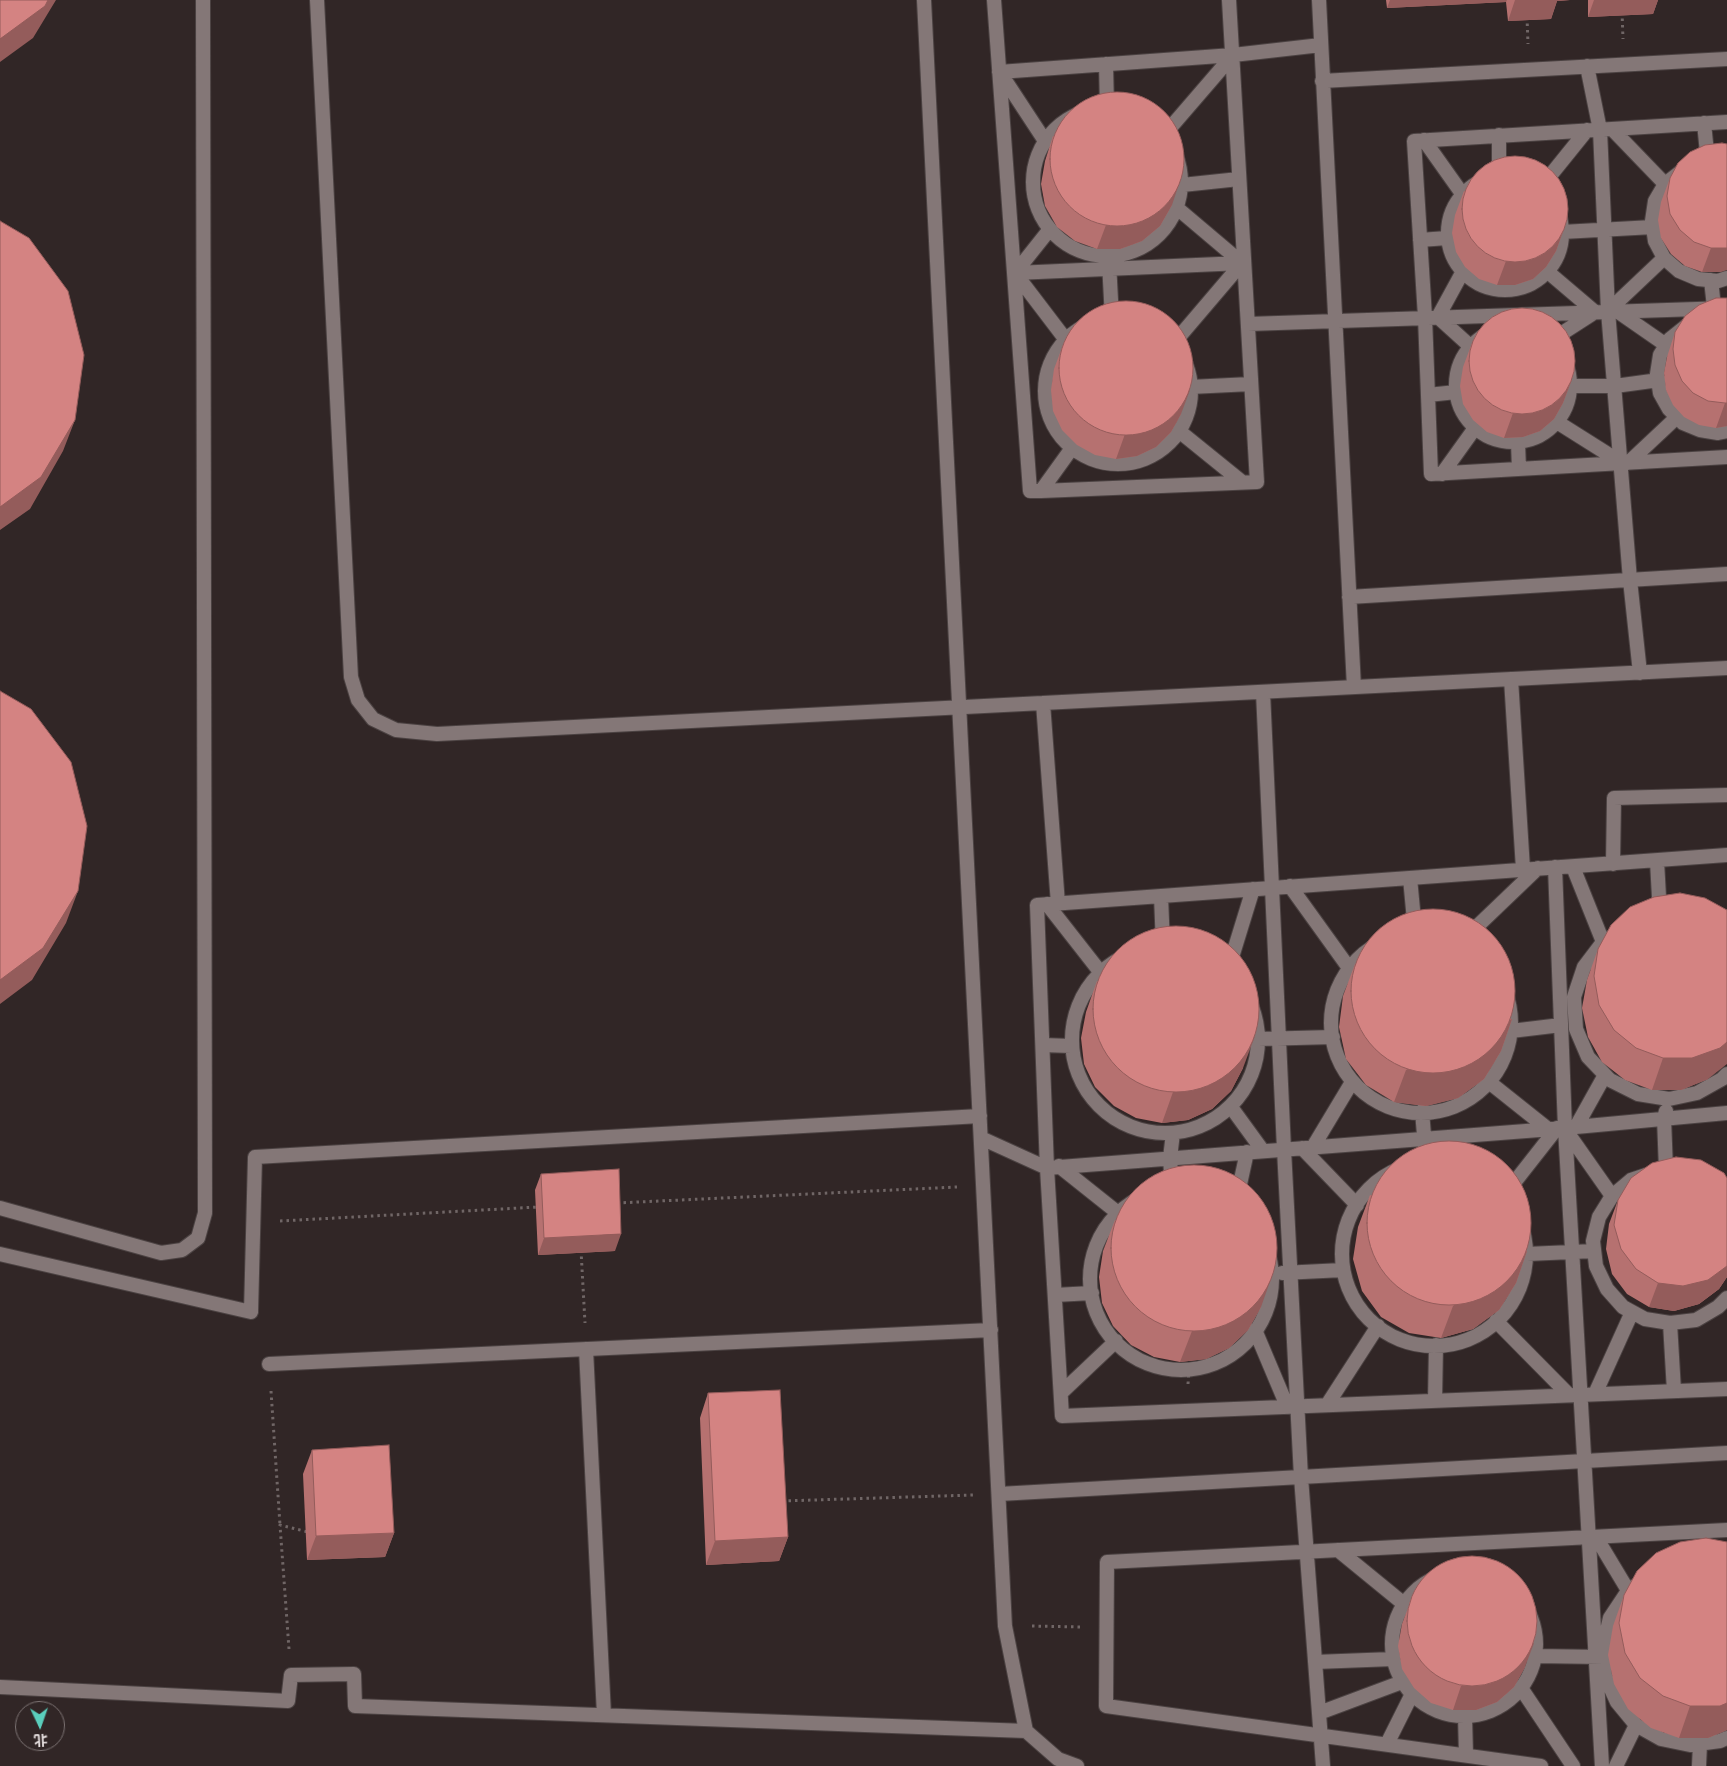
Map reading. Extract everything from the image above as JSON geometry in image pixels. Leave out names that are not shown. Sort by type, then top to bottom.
[{"type":"street","points":[[0,1208],[161,1253],[182,1250],[198,1238],[205,1213],[203,0]]},
{"type":"street","points":[[317,0],[351,677],[358,700],[373,719],[396,730],[437,734],[1727,668]]},
{"type":"street","points":[[924,0],[1005,1626],[1026,1731],[1058,1759],[1077,1766]]},
{"type":"street","points":[[994,0],[1030,491],[1256,482],[1248,324],[1242,263],[1229,0]]},
{"type":"street","points":[[1318,0],[1354,687]]},
{"type":"street","points":[[999,72],[1233,55],[1321,45]]},
{"type":"street","points":[[1164,135],[1233,55]]},
{"type":"street","points":[[1322,81],[1727,59]]},
{"type":"street","points":[[1106,64],[1107,108]]},
{"type":"street","points":[[1587,66],[1600,130],[1607,311],[1625,463],[1630,580],[1640,672]]},
{"type":"street","points":[[999,72],[1045,141]]},
{"type":"street","points":[[1107,108],[1131,111],[1152,122],[1164,135],[1180,161],[1182,185],[1177,208],[1166,229],[1148,245],[1110,262],[1100,256],[1075,250],[1050,229],[1040,214],[1033,189],[1035,164],[1045,141],[1062,122],[1083,111],[1107,108]]},
{"type":"street","points":[[1721,313],[1700,318],[1683,326],[1666,345],[1660,355],[1658,380],[1660,393],[1669,410],[1677,417],[1700,430],[1723,432],[1723,457],[1431,474],[1428,395],[1432,317],[1420,240],[1414,140],[1727,122]]},
{"type":"street","points":[[1704,124],[1713,163],[1699,164],[1680,171],[1665,184],[1655,202],[1653,227],[1655,241],[1664,258],[1679,271],[1698,279],[1727,278]]},
{"type":"street","points":[[1600,130],[1665,184]]},
{"type":"street","points":[[1540,188],[1600,130]]},
{"type":"street","points":[[1499,136],[1499,176]]},
{"type":"street","points":[[1424,140],[1463,194]]},
{"type":"street","points":[[1499,176],[1523,179],[1540,188],[1553,202],[1560,218],[1562,232],[1558,256],[1548,272],[1533,283],[1515,290],[1496,290],[1478,284],[1462,272],[1452,257],[1447,238],[1448,219],[1456,202],[1463,194],[1469,188],[1486,179],[1499,176]]},
{"type":"street","points":[[1182,185],[1239,179]]},
{"type":"street","points":[[1009,192],[1033,189]]},
{"type":"street","points":[[1177,208],[1242,263]]},
{"type":"street","points":[[1562,232],[1653,227]]},
{"type":"street","points":[[1015,273],[1050,229]]},
{"type":"street","points":[[1420,240],[1447,238]]},
{"type":"street","points":[[1549,341],[1607,311],[1664,258]]},
{"type":"street","points":[[1015,273],[1110,262],[1242,263]]},
{"type":"street","points":[[1110,262],[1112,318]]},
{"type":"street","points":[[1173,344],[1242,263]]},
{"type":"street","points":[[1432,317],[1462,272]]},
{"type":"street","points":[[1548,272],[1607,311],[1666,345]]},
{"type":"street","points":[[1015,273],[1066,340]]},
{"type":"street","points":[[1712,280],[1721,313]]},
{"type":"street","points":[[1505,290],[1506,321]]},
{"type":"street","points":[[1248,324],[1432,317],[1506,321],[1607,311],[1721,313]]},
{"type":"street","points":[[1432,317],[1470,346]]},
{"type":"street","points":[[1112,318],[1123,318],[1146,323],[1166,335],[1181,353],[1190,376],[1191,399],[1185,422],[1172,441],[1154,456],[1132,464],[1106,464],[1083,456],[1062,441],[1049,420],[1044,395],[1046,370],[1058,348],[1076,330],[1091,323],[1112,318]]},
{"type":"street","points":[[1506,321],[1541,334],[1556,346],[1566,361],[1570,386],[1567,406],[1557,422],[1536,438],[1518,442],[1498,441],[1475,428],[1466,420],[1458,402],[1455,382],[1460,363],[1470,346],[1506,321]]},
{"type":"street","points":[[1570,386],[1615,386],[1658,380]]},
{"type":"street","points":[[1190,387],[1251,384]]},
{"type":"street","points":[[1428,395],[1456,392]]},
{"type":"street","points":[[1024,398],[1044,395]]},
{"type":"street","points":[[1625,463],[1677,417]]},
{"type":"street","points":[[1557,422],[1625,463]]},
{"type":"street","points":[[1442,474],[1475,428]]},
{"type":"street","points":[[1179,431],[1242,482]]},
{"type":"street","points":[[1518,442],[1519,470]]},
{"type":"street","points":[[1040,491],[1072,448]]},
{"type":"street","points":[[1119,464],[1122,487]]},
{"type":"street","points":[[1349,597],[1727,574]]},
{"type":"street","points":[[1511,679],[1523,869]]},
{"type":"street","points":[[1263,692],[1291,1272],[1292,1406],[1302,1477],[1323,1766]]},
{"type":"street","points":[[1044,703],[1053,904],[1100,973]]},
{"type":"street","points":[[1613,864],[1614,798],[1727,795]]},
{"type":"street","points":[[1727,855],[1037,905],[1043,1044],[1053,1167],[1055,1295],[1062,1416],[1727,1389]]},
{"type":"street","points":[[1657,861],[1660,918]]},
{"type":"street","points":[[1573,866],[1603,942]]},
{"type":"street","points":[[1555,867],[1561,1025],[1562,1128],[1573,1254],[1575,1395],[1592,1537],[1600,1657],[1602,1766]]},
{"type":"street","points":[[1461,942],[1538,868]]},
{"type":"street","points":[[1410,878],[1415,934]]},
{"type":"street","points":[[1290,886],[1349,968]]},
{"type":"street","points":[[1228,972],[1253,889]]},
{"type":"street","points":[[1161,896],[1163,946]]},
{"type":"street","points":[[1644,922],[1660,918],[1675,920]]},
{"type":"street","points":[[1622,930],[1603,942],[1584,967],[1574,997],[1576,1028],[1588,1058],[1610,1080],[1638,1094],[1669,1099],[1697,1093],[1722,1079],[1727,1074]]},
{"type":"street","points":[[1432,933],[1461,942],[1486,960],[1502,982],[1511,1009],[1511,1031],[1502,1063],[1489,1082],[1463,1102],[1436,1111],[1405,1112],[1376,1101],[1352,1082],[1337,1056],[1332,1037],[1330,1025],[1335,995],[1349,968],[1372,946],[1401,935],[1432,933]]},
{"type":"street","points":[[1163,946],[1194,952],[1223,967],[1228,972],[1244,990],[1257,1020],[1258,1039],[1258,1051],[1249,1082],[1230,1107],[1204,1125],[1173,1133],[1144,1132],[1115,1120],[1093,1100],[1077,1075],[1071,1046],[1074,1016],[1086,989],[1107,966],[1134,952],[1163,946]]},
{"type":"street","points":[[1511,1031],[1561,1025]]},
{"type":"street","points":[[1258,1039],[1332,1037]]},
{"type":"street","points":[[1043,1044],[1071,1046]]},
{"type":"street","points":[[1506,1194],[1605,1075]]},
{"type":"street","points":[[1307,1147],[1352,1082]]},
{"type":"street","points":[[1489,1082],[1562,1128],[1612,1196]]},
{"type":"street","points":[[1666,1170],[1664,1118],[1669,1099]]},
{"type":"street","points":[[1230,1107],[1264,1150]]},
{"type":"street","points":[[1422,1111],[1428,1163]]},
{"type":"street","points":[[1053,1167],[1562,1128],[1727,1113]]},
{"type":"street","points":[[0,1254],[252,1312],[254,1157],[980,1116]]},
{"type":"street","points":[[1172,1189],[1170,1158],[1173,1133]]},
{"type":"street","points":[[981,1138],[1053,1167],[1118,1214]]},
{"type":"street","points":[[1307,1147],[1357,1205]]},
{"type":"street","points":[[1235,1206],[1247,1152]]},
{"type":"street","points":[[1418,1162],[1450,1163],[1481,1174],[1506,1194],[1522,1222],[1527,1254],[1522,1285],[1506,1313],[1481,1333],[1451,1344],[1436,1345],[1422,1345],[1394,1337],[1370,1320],[1352,1297],[1343,1270],[1342,1241],[1351,1213],[1368,1190],[1391,1172],[1418,1162]]},
{"type":"street","points":[[1682,1170],[1656,1171],[1631,1180],[1612,1196],[1599,1217],[1593,1241],[1596,1266],[1607,1289],[1623,1307],[1646,1319],[1670,1324],[1696,1320],[1727,1300]]},
{"type":"street","points":[[1192,1188],[1220,1196],[1235,1206],[1245,1213],[1262,1237],[1272,1265],[1271,1295],[1261,1323],[1243,1346],[1218,1362],[1189,1370],[1158,1367],[1130,1355],[1108,1334],[1094,1307],[1089,1277],[1095,1247],[1110,1220],[1134,1200],[1162,1189],[1192,1188]]},
{"type":"street","points":[[1527,1254],[1573,1254],[1594,1251]]},
{"type":"street","points":[[1272,1273],[1343,1270]]},
{"type":"street","points":[[1055,1295],[1092,1294]]},
{"type":"street","points":[[1595,1394],[1632,1312]]},
{"type":"street","points":[[1496,1321],[1575,1395]]},
{"type":"street","points":[[1670,1324],[1674,1391]]},
{"type":"street","points":[[1327,1405],[1378,1326]]},
{"type":"street","points":[[270,1364],[990,1330]]},
{"type":"street","points":[[1256,1330],[1292,1406]]},
{"type":"street","points":[[1061,1393],[1116,1341]]},
{"type":"street","points":[[1435,1401],[1436,1345]]},
{"type":"street","points":[[586,1349],[604,1715]]},
{"type":"street","points":[[999,1494],[1727,1453]]},
{"type":"street","points":[[1541,1766],[1106,1706],[1107,1562],[1727,1530]]},
{"type":"street","points":[[1687,1532],[1689,1548]]},
{"type":"street","points":[[1592,1537],[1629,1592]]},
{"type":"street","points":[[1458,1544],[1458,1572]]},
{"type":"street","points":[[1338,1550],[1404,1604]]},
{"type":"street","points":[[1458,1572],[1481,1574],[1502,1582],[1520,1598],[1532,1618],[1537,1640],[1534,1663],[1521,1688],[1508,1701],[1488,1712],[1465,1716],[1440,1713],[1418,1701],[1402,1682],[1393,1659],[1391,1634],[1399,1610],[1404,1604],[1415,1590],[1435,1577],[1458,1572]]},
{"type":"street","points":[[1648,1576],[1629,1592],[1610,1618],[1600,1657],[1617,1702],[1636,1724],[1661,1739],[1690,1745],[1720,1742],[1727,1738]]},
{"type":"street","points":[[1535,1656],[1600,1657]]},
{"type":"street","points":[[1315,1662],[1393,1659]]},
{"type":"street","points":[[0,1687],[288,1701],[291,1675],[354,1674],[355,1706],[1026,1731]]},
{"type":"street","points":[[1319,1713],[1402,1682]]},
{"type":"street","points":[[1521,1688],[1573,1766]]},
{"type":"street","points":[[1387,1744],[1412,1694]]},
{"type":"street","points":[[1465,1716],[1466,1755]]},
{"type":"street","points":[[1616,1766],[1636,1724]]},
{"type":"street","points":[[1699,1766],[1700,1744]]},
{"type":"path","points":[[1622,8],[1625,64]]},
{"type":"path","points":[[1526,14],[1530,69]]},
{"type":"path","points":[[613,1204],[983,1185]]},
{"type":"path","points":[[253,1222],[545,1207]]},
{"type":"path","points":[[581,1243],[586,1349]]},
{"type":"path","points":[[270,1364],[291,1675]]},
{"type":"path","points":[[776,1501],[999,1494]]},
{"type":"path","points":[[280,1525],[312,1532]]},
{"type":"path","points":[[1005,1626],[1107,1627]]},
{"type":"building","points":[[0,0],[48,0],[45,6],[0,39]]},
{"type":"building","points":[[1117,92],[1142,98],[1164,112],[1178,134],[1184,159],[1178,184],[1164,206],[1142,220],[1117,226],[1092,220],[1070,206],[1056,184],[1050,159],[1056,134],[1070,112],[1092,98]]},
{"type":"building","points":[[1727,144],[1727,248],[1711,248],[1694,242],[1680,230],[1670,214],[1667,196],[1670,178],[1678,163],[1690,152],[1705,145]]},
{"type":"building","points":[[1515,156],[1535,160],[1552,172],[1564,189],[1568,209],[1564,229],[1552,246],[1535,258],[1515,262],[1495,258],[1478,246],[1466,229],[1462,209],[1466,189],[1478,172],[1495,160]]},
{"type":"building","points":[[0,221],[29,238],[68,291],[84,355],[75,420],[41,477],[0,507]]},
{"type":"building","points":[[1716,298],[1727,298],[1727,403],[1708,401],[1693,393],[1682,381],[1675,365],[1673,349],[1675,332],[1685,316],[1699,305]]},
{"type":"building","points":[[1126,301],[1151,307],[1173,321],[1187,343],[1193,368],[1187,393],[1173,415],[1151,429],[1126,435],[1101,429],[1079,415],[1065,393],[1059,368],[1065,343],[1079,321],[1101,307]]},
{"type":"building","points":[[1522,308],[1542,312],[1559,324],[1571,341],[1575,361],[1571,381],[1559,398],[1542,410],[1522,414],[1502,410],[1485,398],[1473,381],[1469,361],[1473,341],[1485,324],[1502,312]]},
{"type":"building","points":[[0,691],[31,709],[71,762],[87,826],[78,891],[43,948],[0,980]]},
{"type":"building","points":[[1680,893],[1705,898],[1727,910],[1727,1042],[1720,1048],[1692,1058],[1663,1058],[1636,1048],[1614,1030],[1599,1005],[1594,976],[1598,949],[1611,925],[1630,907],[1654,897]]},
{"type":"building","points":[[1441,909],[1457,912],[1472,918],[1497,939],[1506,952],[1512,967],[1515,991],[1514,1007],[1506,1030],[1485,1055],[1472,1064],[1457,1070],[1425,1073],[1409,1070],[1394,1064],[1369,1043],[1360,1030],[1354,1015],[1351,983],[1354,967],[1360,952],[1381,927],[1394,918],[1409,912]]},
{"type":"building","points":[[1176,926],[1200,930],[1215,936],[1240,957],[1249,970],[1255,985],[1259,1009],[1255,1033],[1249,1048],[1228,1073],[1215,1082],[1200,1088],[1176,1092],[1152,1088],[1137,1082],[1112,1061],[1103,1048],[1097,1033],[1093,1009],[1097,985],[1103,970],[1124,945],[1137,936],[1152,930]]},
{"type":"building","points":[[1457,1141],[1473,1144],[1488,1150],[1513,1171],[1522,1184],[1528,1199],[1531,1223],[1530,1239],[1522,1262],[1501,1287],[1488,1296],[1473,1302],[1441,1305],[1425,1302],[1410,1296],[1385,1275],[1376,1262],[1370,1247],[1367,1215],[1370,1199],[1376,1184],[1397,1159],[1410,1150],[1425,1144]]},
{"type":"building","points":[[1676,1157],[1701,1160],[1724,1173],[1727,1178],[1727,1266],[1708,1280],[1683,1286],[1658,1283],[1636,1269],[1621,1249],[1614,1225],[1618,1200],[1631,1178],[1652,1163]]},
{"type":"building","points":[[1194,1165],[1218,1169],[1233,1175],[1258,1196],[1267,1209],[1273,1224],[1277,1248],[1273,1272],[1267,1287],[1246,1312],[1233,1321],[1218,1327],[1194,1331],[1170,1327],[1155,1321],[1130,1300],[1121,1287],[1115,1272],[1111,1248],[1115,1224],[1121,1209],[1142,1184],[1155,1175],[1170,1169]]},
{"type":"building","points":[[619,1169],[621,1234],[544,1238],[541,1174]]},
{"type":"building","points":[[780,1390],[788,1537],[715,1541],[708,1393]]},
{"type":"building","points":[[389,1445],[394,1533],[316,1536],[312,1450]]},
{"type":"building","points":[[1706,1538],[1727,1542],[1727,1703],[1720,1706],[1690,1706],[1663,1696],[1640,1678],[1625,1653],[1619,1623],[1624,1595],[1637,1571],[1656,1553],[1680,1542]]},
{"type":"building","points":[[1472,1556],[1497,1561],[1518,1575],[1532,1596],[1537,1621],[1532,1646],[1518,1667],[1497,1681],[1472,1686],[1447,1681],[1426,1667],[1412,1646],[1407,1621],[1412,1596],[1426,1575],[1447,1561]]}]
